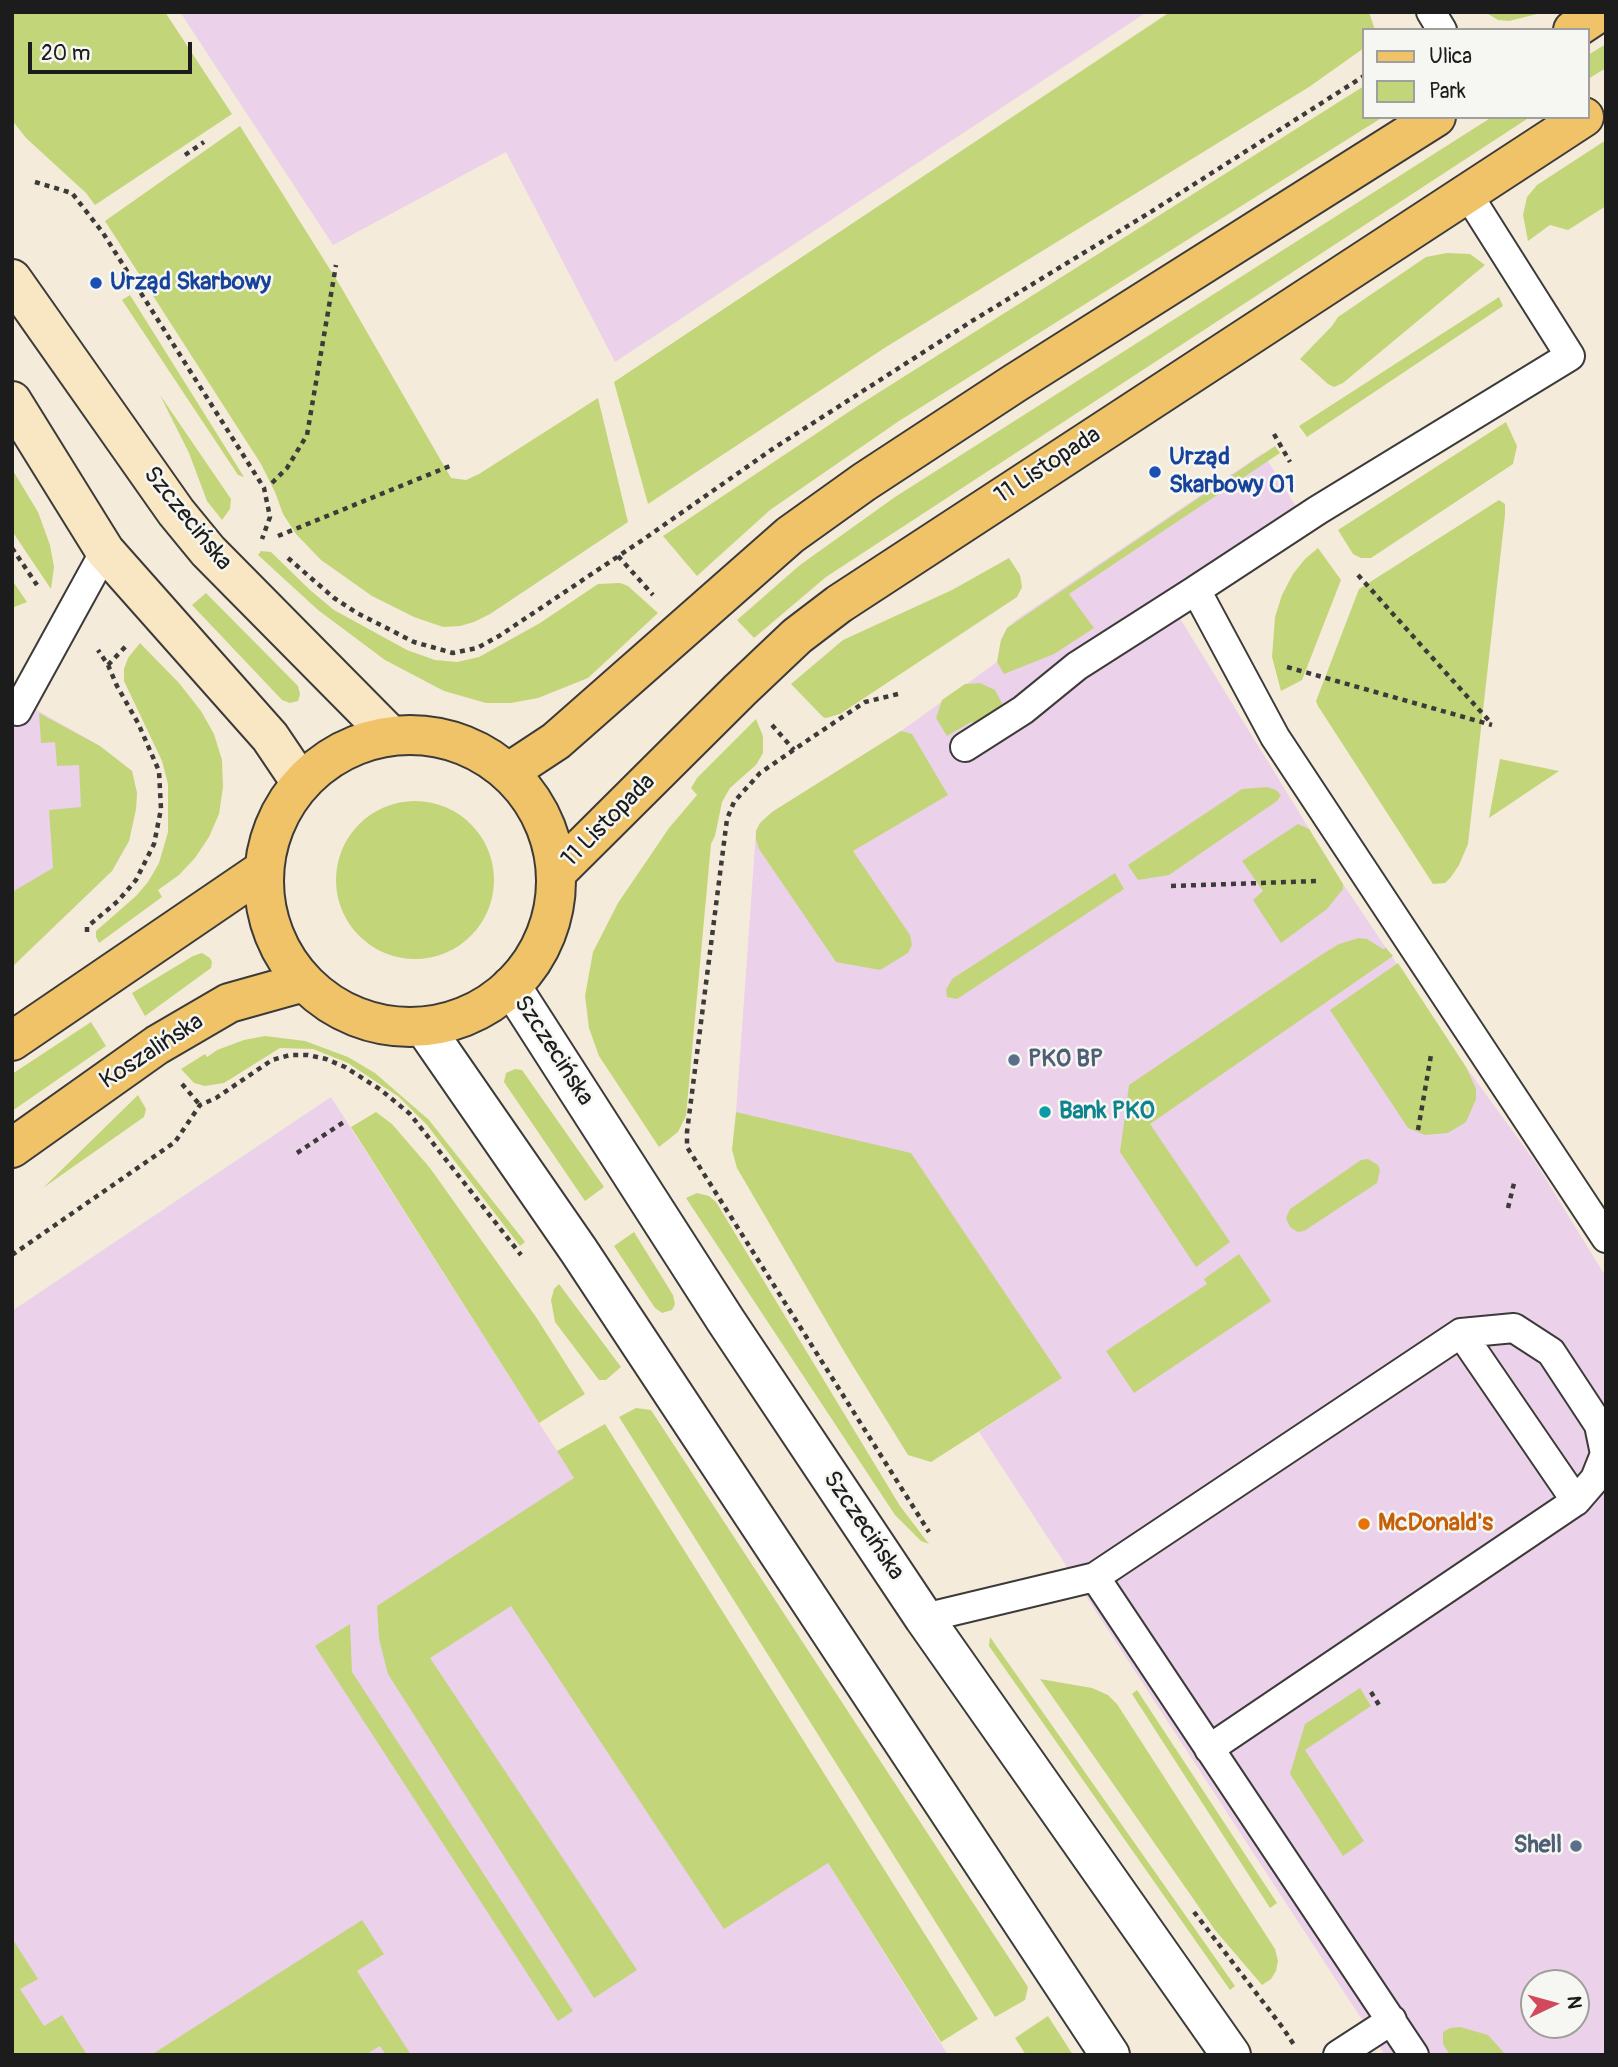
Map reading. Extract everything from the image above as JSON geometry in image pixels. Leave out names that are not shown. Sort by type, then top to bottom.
[{"type":"main road","points":[[1576,28],[1600,12]]},
{"type":"main road","points":[[1590,113],[1606,103]]},
{"type":"main road","points":[[509,772],[556,741],[790,535],[864,482],[1015,383],[1433,119]]},
{"type":"main road","name":"11 Listopada","points":[[557,872],[749,681],[797,636],[839,604],[1581,119]]},
{"type":"main road","name":"Szczecińska","points":[[12,279],[176,512],[208,551],[390,735]]},
{"type":"main road","points":[[12,401],[105,551],[270,737],[301,783]]},
{"type":"main road","points":[[390,735],[454,740],[509,772],[543,817],[557,872],[554,914],[538,953],[512,986],[471,1014],[424,1027],[379,1024],[339,1009],[304,982],[271,930],[263,870],[269,838],[282,809],[301,783],[341,751],[390,735]]},
{"type":"main road","points":[[12,1041],[263,870]]},
{"type":"main road","name":"Koszalińska","points":[[12,1148],[157,1045],[229,1003],[304,982]]},
{"type":"street","name":"Szczecińska","points":[[512,986],[726,1321],[924,1618],[1231,2055]]},
{"type":"street","points":[[424,1027],[579,1251],[1110,2055]]},
{"type":"lane","points":[[1432,12],[1441,28]]},
{"type":"lane","points":[[965,747],[1023,710],[1077,666],[1318,510],[1570,356],[1467,193]]},
{"type":"lane","points":[[17,711],[105,551]]},
{"type":"lane","points":[[1196,590],[1275,737],[1606,1238]]},
{"type":"lane","points":[[924,1618],[1095,1577],[1461,1333],[1514,1328],[1551,1352],[1599,1425],[1605,1454],[1595,1479],[1576,1501],[1209,1749]]},
{"type":"lane","points":[[1461,1333],[1576,1501]]},
{"type":"lane","points":[[1095,1577],[1414,2055]]},
{"type":"lane","points":[[1338,2055],[1392,2020]]},
{"type":"path","points":[[286,556],[334,598],[357,614],[414,642],[453,653],[477,648],[618,556],[775,448],[1362,77]]},
{"type":"path","points":[[185,155],[204,142]]},
{"type":"path","points":[[35,182],[72,193],[103,233],[264,488],[270,517],[262,539],[269,543]]},
{"type":"path","points":[[272,483],[287,468],[307,435],[336,265]]},
{"type":"path","points":[[1274,434],[1290,462]]},
{"type":"path","points":[[278,536],[450,466]]},
{"type":"path","points":[[12,548],[41,592]]},
{"type":"path","points":[[618,556],[655,597]]},
{"type":"path","points":[[1275,664],[1492,725],[1358,575]]},
{"type":"path","points":[[108,665],[135,637]]},
{"type":"path","points":[[86,935],[87,926],[118,901],[136,880],[154,844],[161,809],[159,771],[138,723],[101,653]]},
{"type":"path","points":[[898,694],[865,702],[760,773],[734,802],[727,819],[687,1147],[930,1534]]},
{"type":"path","points":[[769,722],[794,750]]},
{"type":"path","points":[[1171,886],[1324,881]]},
{"type":"path","points":[[1418,1130],[1433,1045]]},
{"type":"path","points":[[12,1255],[175,1142],[200,1105],[216,1098],[272,1060],[290,1055],[308,1055],[345,1067],[381,1090],[410,1114],[516,1252],[521,1256],[527,1254]]},
{"type":"path","points":[[174,1074],[200,1105]]},
{"type":"path","points":[[297,1153],[347,1120]]},
{"type":"path","points":[[1367,1685],[1379,1705]]},
{"type":"path","points":[[1283,2028],[1300,2055]]},
{"type":"shaded area","points":[[180,12],[1147,12],[615,362],[506,152],[333,245]]},
{"type":"shaded area","points":[[1263,453],[1297,508],[1165,594],[1343,884],[1466,1067],[1536,1163],[1606,1277],[1606,2055],[1385,2055],[979,1432],[1061,1378],[736,1112],[756,831],[760,823],[772,812],[901,731],[997,662],[1001,640],[1007,628]]},
{"type":"shaded area","points":[[12,696],[100,746],[132,771],[137,793],[129,841],[112,871],[12,967]]},
{"type":"shaded area","points":[[331,1097],[557,1451],[828,1863],[948,2055],[12,2055],[12,1311]]},
{"type":"green space","points":[[12,12],[165,12],[232,114],[95,205],[86,193],[26,138],[12,120]]},
{"type":"green space","points":[[1170,12],[1369,12],[1374,28],[1362,28],[1362,49],[1309,87],[886,347],[648,504],[614,382]]},
{"type":"green space","points":[[1485,12],[1545,12],[1509,21],[1498,20]]},
{"type":"green space","points":[[1606,44],[1606,68],[1590,78],[1590,54]]},
{"type":"green space","points":[[1362,87],[1362,119],[1380,119],[899,421],[770,510],[697,576],[663,536],[859,405]]},
{"type":"green space","points":[[1489,119],[1527,119],[826,577],[754,638],[737,620],[800,565],[895,497]]},
{"type":"green space","points":[[240,126],[341,287],[451,478],[466,480],[479,474],[598,398],[628,522],[490,614],[460,626],[443,627],[414,617],[372,596],[321,560],[296,534],[283,514],[261,464],[105,221]]},
{"type":"green space","points":[[1606,140],[1606,206],[1568,230],[1550,225],[1528,241],[1523,215],[1527,197],[1537,185]]},
{"type":"green space","points":[[1447,253],[1470,254],[1485,265],[1343,383],[1334,387],[1328,384],[1300,359],[1338,317],[1426,257]]},
{"type":"green space","points":[[130,295],[244,477],[238,475],[122,300]]},
{"type":"green space","points":[[1499,297],[1503,306],[1307,437],[1299,426]]},
{"type":"green space","points":[[160,395],[231,499],[230,509],[222,520],[207,501],[189,453]]},
{"type":"green space","points":[[1506,422],[1517,446],[1513,464],[1371,558],[1361,558],[1353,554],[1338,530]]},
{"type":"green space","points":[[1275,446],[1280,453],[1069,594],[1094,628],[1054,654],[1004,674],[997,662],[1001,640],[1007,628]]},
{"type":"green space","points":[[12,469],[38,512],[50,545],[54,567],[51,589],[12,531]]},
{"type":"green space","points":[[1499,500],[1505,504],[1505,515],[1468,844],[1451,877],[1445,883],[1433,884],[1316,701],[1359,589]]},
{"type":"green space","points":[[1318,548],[1341,580],[1302,680],[1281,691],[1272,657],[1275,617],[1293,574]]},
{"type":"green space","points":[[261,551],[271,552],[334,610],[407,650],[435,660],[457,662],[479,657],[540,623],[598,584],[620,583],[628,586],[658,613],[588,678],[538,698],[511,703],[486,703],[444,691],[385,660],[318,610],[258,555]]},
{"type":"green space","points":[[1009,558],[1020,575],[1022,587],[1017,597],[840,714],[823,717],[791,684],[843,640],[952,590]]},
{"type":"green space","points":[[12,580],[27,602],[12,608]]},
{"type":"green space","points":[[206,593],[298,686],[298,701],[290,703],[282,700],[192,605]]},
{"type":"green space","points":[[140,643],[179,683],[201,711],[214,734],[222,760],[223,787],[219,814],[209,837],[195,858],[179,875],[158,890],[162,897],[99,943],[96,931],[148,882],[159,863],[168,832],[168,784],[162,761],[124,681],[128,658]]},
{"type":"green space","points":[[980,683],[995,690],[1004,707],[982,725],[971,722],[947,736],[936,718],[942,700],[965,684]]},
{"type":"green space","points":[[39,713],[100,746],[132,771],[137,793],[136,809],[129,841],[112,871],[12,967],[12,892],[53,868],[49,810],[81,807],[79,765],[57,766],[55,742],[41,743]]},
{"type":"green space","points":[[756,719],[763,736],[763,753],[756,765],[730,788],[722,802],[711,844],[686,1116],[678,1132],[659,1147],[599,1056],[589,1028],[585,996],[593,952],[618,903],[669,828],[697,795],[691,788],[697,778]]},
{"type":"green space","points":[[901,731],[912,734],[948,795],[853,851],[910,935],[912,945],[908,953],[880,970],[836,962],[759,849],[756,831],[772,812]]},
{"type":"green space","points":[[1500,759],[1559,771],[1489,818]]},
{"type":"green space","points":[[1268,787],[1281,795],[1277,801],[1169,875],[1138,880],[1128,865],[1242,789]]},
{"type":"green space","points":[[415,801],[445,807],[471,824],[488,850],[494,880],[488,910],[471,936],[445,953],[415,959],[385,953],[359,936],[342,910],[336,880],[342,850],[359,824],[385,807]]},
{"type":"green space","points":[[1298,824],[1309,829],[1343,884],[1343,889],[1327,909],[1281,943],[1253,900],[1263,891],[1242,861]]},
{"type":"green space","points":[[1115,873],[1124,889],[957,999],[947,997],[946,990],[952,979]]},
{"type":"green space","points":[[1359,938],[1386,948],[1393,956],[1150,1124],[1230,1242],[1196,1267],[1120,1152],[1129,1085],[1318,957],[1339,944]]},
{"type":"green space","points":[[202,953],[210,958],[211,968],[145,1016],[132,993]]},
{"type":"green space","points":[[1398,963],[1466,1067],[1476,1089],[1476,1099],[1466,1122],[1448,1133],[1425,1135],[1408,1128],[1330,1010]]},
{"type":"green space","points":[[91,1022],[106,1046],[12,1111],[12,1074]]},
{"type":"green space","points":[[265,1036],[305,1041],[348,1057],[375,1073],[429,1120],[525,1242],[520,1246],[427,1125],[399,1097],[348,1063],[313,1049],[280,1048],[224,1083],[205,1086],[194,1083],[181,1069],[205,1054],[207,1057],[217,1050],[244,1040]]},
{"type":"green space","points":[[515,1069],[522,1070],[604,1187],[585,1201],[504,1082],[506,1073]]},
{"type":"green space","points":[[138,1095],[146,1109],[144,1117],[43,1188]]},
{"type":"green space","points":[[376,1112],[392,1124],[430,1168],[536,1317],[585,1394],[539,1423],[351,1127]]},
{"type":"green space","points":[[736,1112],[911,1153],[1062,1378],[931,1462],[908,1455],[737,1168],[732,1150]]},
{"type":"green space","points":[[1368,1159],[1378,1165],[1380,1170],[1377,1183],[1304,1231],[1298,1232],[1290,1227],[1286,1218],[1290,1209],[1361,1160]]},
{"type":"green space","points":[[697,1193],[709,1196],[716,1202],[900,1506],[929,1544],[921,1541],[895,1515],[686,1198]]},
{"type":"green space","points":[[634,1232],[673,1295],[675,1304],[672,1310],[662,1313],[655,1308],[614,1246]]},
{"type":"green space","points":[[1239,1254],[1271,1301],[1134,1393],[1106,1351],[1207,1284],[1204,1279]]},
{"type":"green space","points":[[559,1284],[621,1367],[606,1380],[599,1380],[555,1322],[551,1300],[554,1289]]},
{"type":"green space","points":[[636,1408],[651,1410],[1028,1987],[1025,2000],[995,2017],[619,1417]]},
{"type":"green space","points":[[605,1424],[978,2019],[941,2042],[828,1863],[724,1929],[511,1606],[430,1658],[637,1970],[594,1998],[388,1674],[379,1639],[377,1606],[574,1478],[557,1451]]},
{"type":"green space","points":[[350,1624],[352,1672],[573,2011],[558,2021],[315,1646]]},
{"type":"green space","points":[[990,1637],[1235,1986],[1230,1990],[989,1646]]},
{"type":"green space","points":[[1040,1679],[1092,1688],[1108,1695],[1117,1704],[1275,1949],[1278,1961],[1271,1979],[1262,1985],[1215,1930]]},
{"type":"green space","points":[[1360,1688],[1371,1706],[1305,1750],[1364,1841],[1343,1856],[1290,1774],[1305,1724]]},
{"type":"green space","points":[[1137,1690],[1277,1903],[1270,1908],[1132,1694]]},
{"type":"green space","points":[[362,1920],[384,1954],[357,1971],[411,2055],[386,2055],[380,2046],[365,2055],[151,2055]]},
{"type":"green space","points":[[12,1938],[38,1979],[20,1989],[44,2026],[62,2015],[87,2055],[12,2055]]},
{"type":"green space","points":[[1048,2016],[1073,2055],[1026,2055],[1015,2038]]},
{"type":"green space","points":[[1460,2027],[1488,2035],[1506,2055],[1450,2055],[1443,2044],[1443,2032]]},
{"type":"place","name":"Urząd Skarbowy","points":[[96,283]]},
{"type":"place","name":"Urząd Skarbowy 01","points":[[1155,472]]},
{"type":"place","name":"PKO BP","points":[[1014,1060]]},
{"type":"place","name":"Bank PKO","points":[[1045,1112]]},
{"type":"place","name":"McDonald's","points":[[1364,1524]]},
{"type":"place","name":"Shell","points":[[1576,1846]]}]
